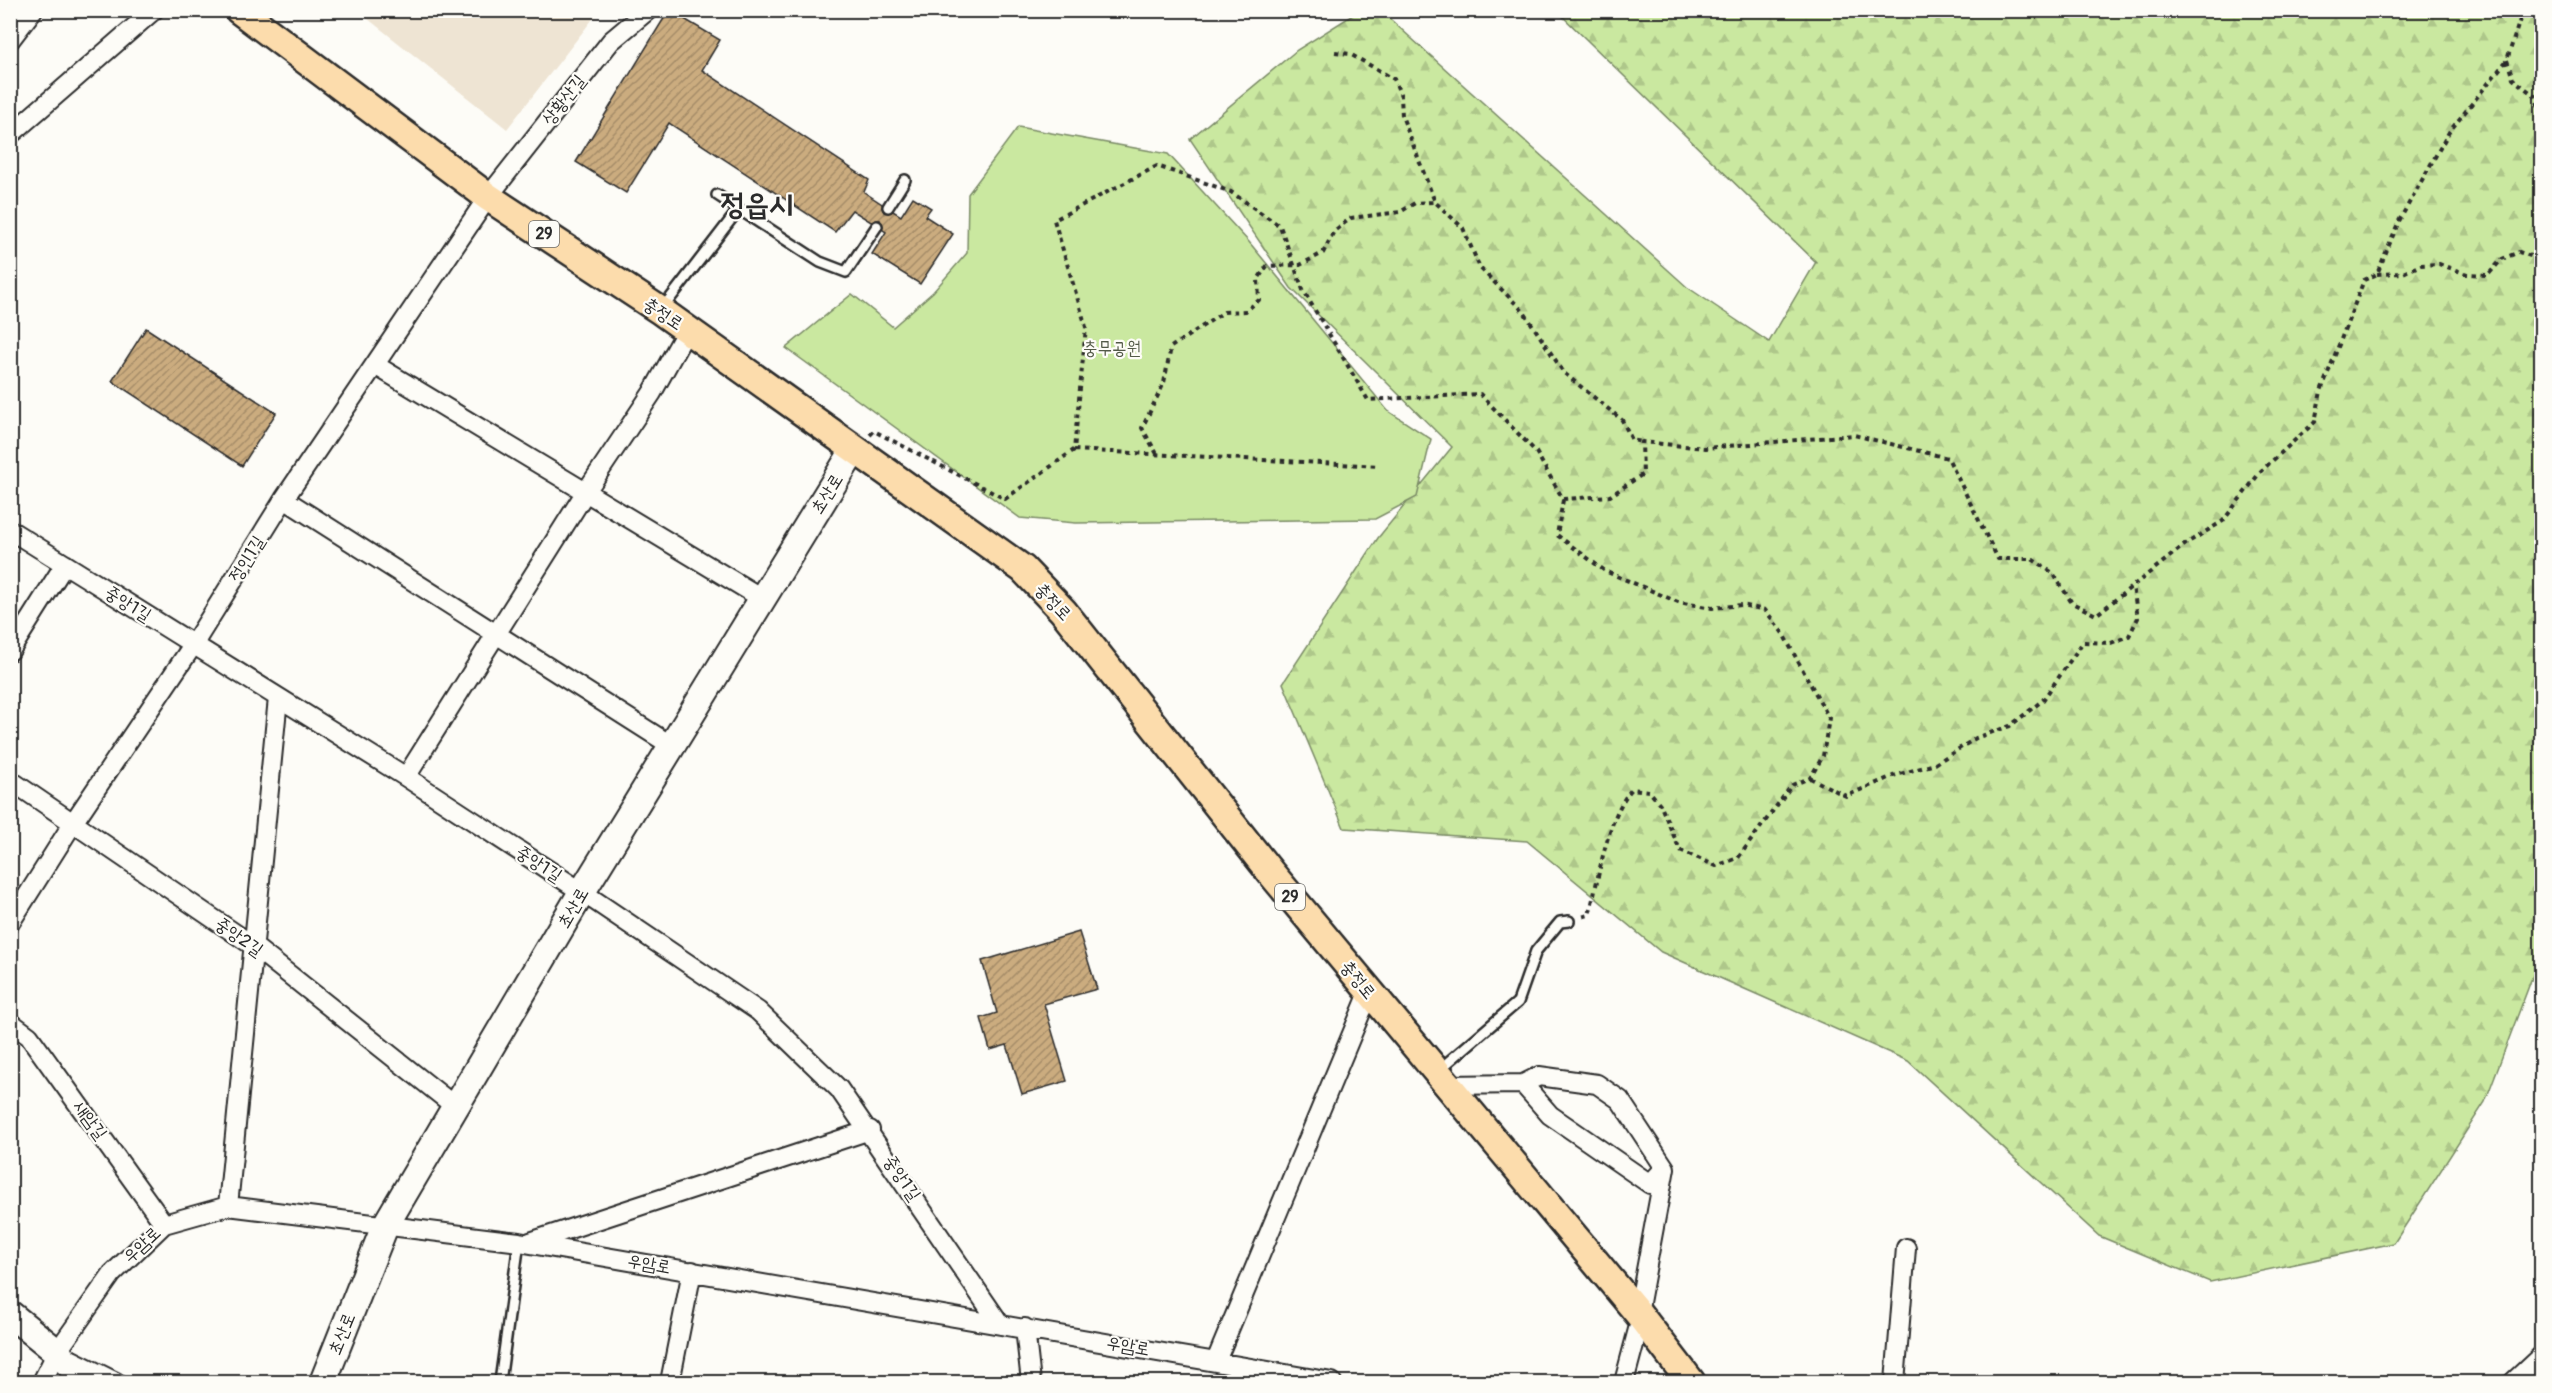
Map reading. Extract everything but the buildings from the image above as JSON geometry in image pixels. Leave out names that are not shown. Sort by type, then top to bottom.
[{"type":"main road","name":"충정로","points":[[245,12],[488,197],[661,311],[1023,569],[1063,610],[1369,993],[1640,1316],[1691,1383]]},
{"type":"street","points":[[10,40],[33,10]]},
{"type":"street","points":[[10,135],[154,10]]},
{"type":"street","name":"상황산길","points":[[488,197],[611,40],[648,10]]},
{"type":"street","name":"정인1길","points":[[10,923],[73,824],[193,645],[284,499],[488,197]]},
{"type":"street","points":[[406,777],[495,633],[652,393],[687,330]]},
{"type":"street","points":[[375,364],[585,493],[763,598]]},
{"type":"street","name":"초산로","points":[[323,1383],[385,1226],[457,1108],[582,892],[854,450]]},
{"type":"street","points":[[284,499],[672,746]]},
{"type":"street","name":"중앙1길","points":[[10,530],[406,777],[758,1011],[839,1089],[870,1130],[1000,1324]]},
{"type":"street","points":[[10,651],[65,564]]},
{"type":"street","points":[[228,1206],[278,698]]},
{"type":"street","name":"중앙2길","points":[[10,780],[252,945],[457,1108]]},
{"type":"street","points":[[1216,1361],[1369,993]]},
{"type":"street","name":"새암길","points":[[10,1022],[29,1036],[164,1224]]},
{"type":"street","points":[[1441,1079],[1523,1084],[1539,1076],[1597,1084],[1620,1101],[1665,1168],[1640,1316],[1624,1383]]},
{"type":"street","points":[[1523,1084],[1550,1115],[1650,1184],[1665,1168]]},
{"type":"street","points":[[523,1242],[870,1130]]},
{"type":"street","name":"우암로","points":[[42,1383],[57,1352],[112,1274],[164,1224],[228,1206],[523,1242],[1332,1383]]},
{"type":"street","points":[[1895,1383],[1906,1248]]},
{"type":"street","points":[[670,1383],[692,1271]]},
{"type":"street","points":[[10,1314],[57,1352],[86,1383]]},
{"type":"street","points":[[1024,1328],[1031,1383]]},
{"type":"street","points":[[57,1352],[116,1383]]},
{"type":"street","points":[[2513,1383],[2541,1355]]},
{"type":"lane","points":[[888,207],[905,180]]},
{"type":"lane","points":[[717,195],[819,262],[846,272],[877,226]]},
{"type":"lane","points":[[661,311],[740,209]]},
{"type":"lane","points":[[1441,1079],[1518,1002],[1536,951],[1560,922],[1569,921]]},
{"type":"lane","points":[[500,1383],[523,1242]]},
{"type":"path","points":[[2377,274],[2399,221],[2449,132],[2507,60],[2523,10]]},
{"type":"path","points":[[1335,52],[1350,54],[1394,78],[1401,96],[1401,116],[1435,202],[1463,228],[1480,268],[1524,312],[1564,373],[1622,420],[1632,440],[1705,448],[1854,435],[1948,459],[1998,559],[2032,559],[2053,573],[2072,603],[2096,615],[2187,543],[2223,520],[2261,471],[2315,422],[2320,391],[2364,280],[2377,274],[2403,273],[2421,265],[2439,264],[2467,274],[2488,275],[2502,259],[2519,252],[2541,260]]},
{"type":"path","points":[[2507,60],[2513,78],[2535,96],[2541,116]]},
{"type":"path","points":[[1074,450],[1086,327],[1054,220],[1157,166],[1231,192],[1280,226],[1303,290],[1368,400],[1480,394],[1536,452],[1563,500],[1557,534],[1605,571],[1678,602],[1712,608],[1742,605],[1765,610],[1782,632],[1829,718],[1823,756],[1810,778],[1792,785],[1738,858],[1716,866],[1680,850],[1660,804],[1649,791],[1632,789],[1623,798],[1613,824],[1589,915],[1569,921]]},
{"type":"path","points":[[1157,454],[1142,428],[1164,383],[1171,347],[1196,328],[1224,312],[1246,311],[1259,300],[1258,279],[1266,266],[1300,265],[1323,253],[1334,231],[1351,218],[1400,212],[1415,203],[1435,202]]},
{"type":"path","points":[[854,450],[874,431],[1005,499],[1074,450],[1379,466]]},
{"type":"path","points":[[1563,500],[1610,496],[1643,474],[1642,442],[1646,442]]},
{"type":"path","points":[[1810,778],[1846,796],[1893,776],[1935,764],[1976,738],[2010,726],[2043,700],[2083,642],[2111,643],[2129,636],[2138,618],[2133,586]]},
{"type":"shaded area","points":[[358,11],[599,11],[507,129]]},
{"type":"green space","points":[[1359,11],[1381,11],[1687,287],[1769,342],[1816,262],[1557,11],[2541,11],[2541,954],[2485,1102],[2394,1243],[2210,1282],[2099,1236],[1908,1061],[1661,952],[1527,841],[1344,828],[1283,683],[1378,538],[1452,447],[1291,288],[1190,139],[1297,50]]},
{"type":"green space","name":"충무공원","points":[[1018,127],[1168,154],[1249,242],[1388,411],[1431,439],[1417,497],[1375,519],[1076,523],[1020,518],[786,348],[852,294],[893,327],[933,292],[967,253],[968,194]]},
{"type":"district","name":"정읍시","points":[[757,204]]}]
